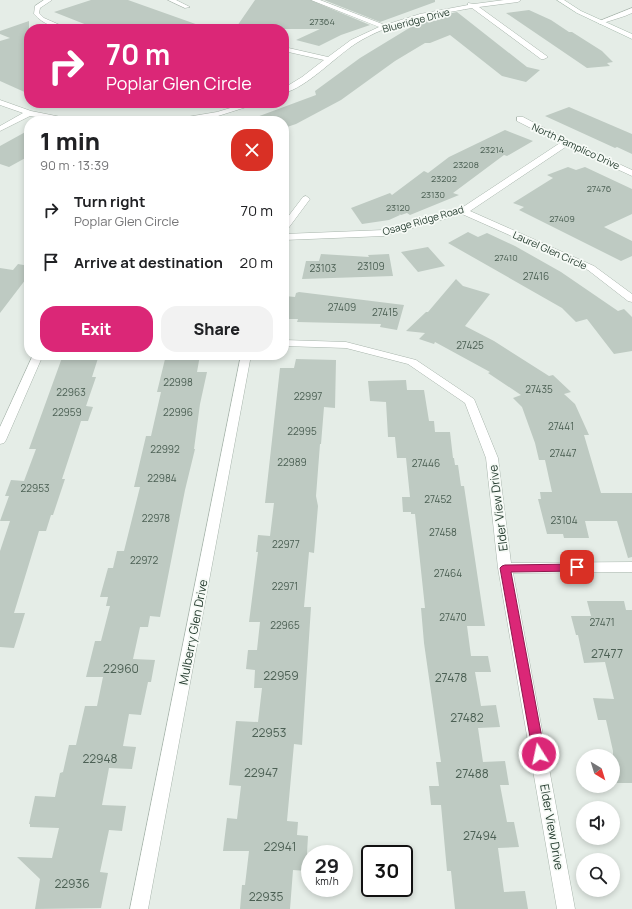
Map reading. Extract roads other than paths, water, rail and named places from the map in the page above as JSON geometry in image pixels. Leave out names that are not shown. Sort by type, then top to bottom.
[{"type":"street","points":[[49,0],[37,7],[36,14],[42,20],[53,24]]},
{"type":"street","points":[[172,0],[187,7]]},
{"type":"street","points":[[314,0],[385,27]]},
{"type":"street","points":[[464,0],[544,57]]},
{"type":"street","name":"Blueridge Drive","points":[[289,87],[354,42],[385,27],[436,13],[518,0]]},
{"type":"street","points":[[560,0],[600,22],[632,37]]},
{"type":"street","points":[[600,22],[623,15],[632,10]]},
{"type":"street","points":[[289,50],[329,59]]},
{"type":"street","points":[[0,102],[29,113],[45,116]]},
{"type":"street","points":[[206,116],[238,108]]},
{"type":"street","points":[[0,128],[29,113]]},
{"type":"street","name":"North Pamplico Drive","points":[[520,119],[566,143],[632,173]]},
{"type":"street","name":"Osage Ridge Road","points":[[289,237],[384,233],[463,211],[566,143]]},
{"type":"street","points":[[289,221],[306,199]]},
{"type":"street","name":"Laurel Glen Circle","points":[[463,211],[591,268],[632,299]]},
{"type":"street","name":"Elder View Drive","points":[[289,343],[346,345],[412,362],[470,401],[492,458],[505,568],[566,909]]},
{"type":"street","points":[[0,440],[36,360]]},
{"type":"street","name":"Mulberry Glen Drive","points":[[139,909],[245,360]]},
{"type":"street","points":[[505,568],[632,567]]}]
